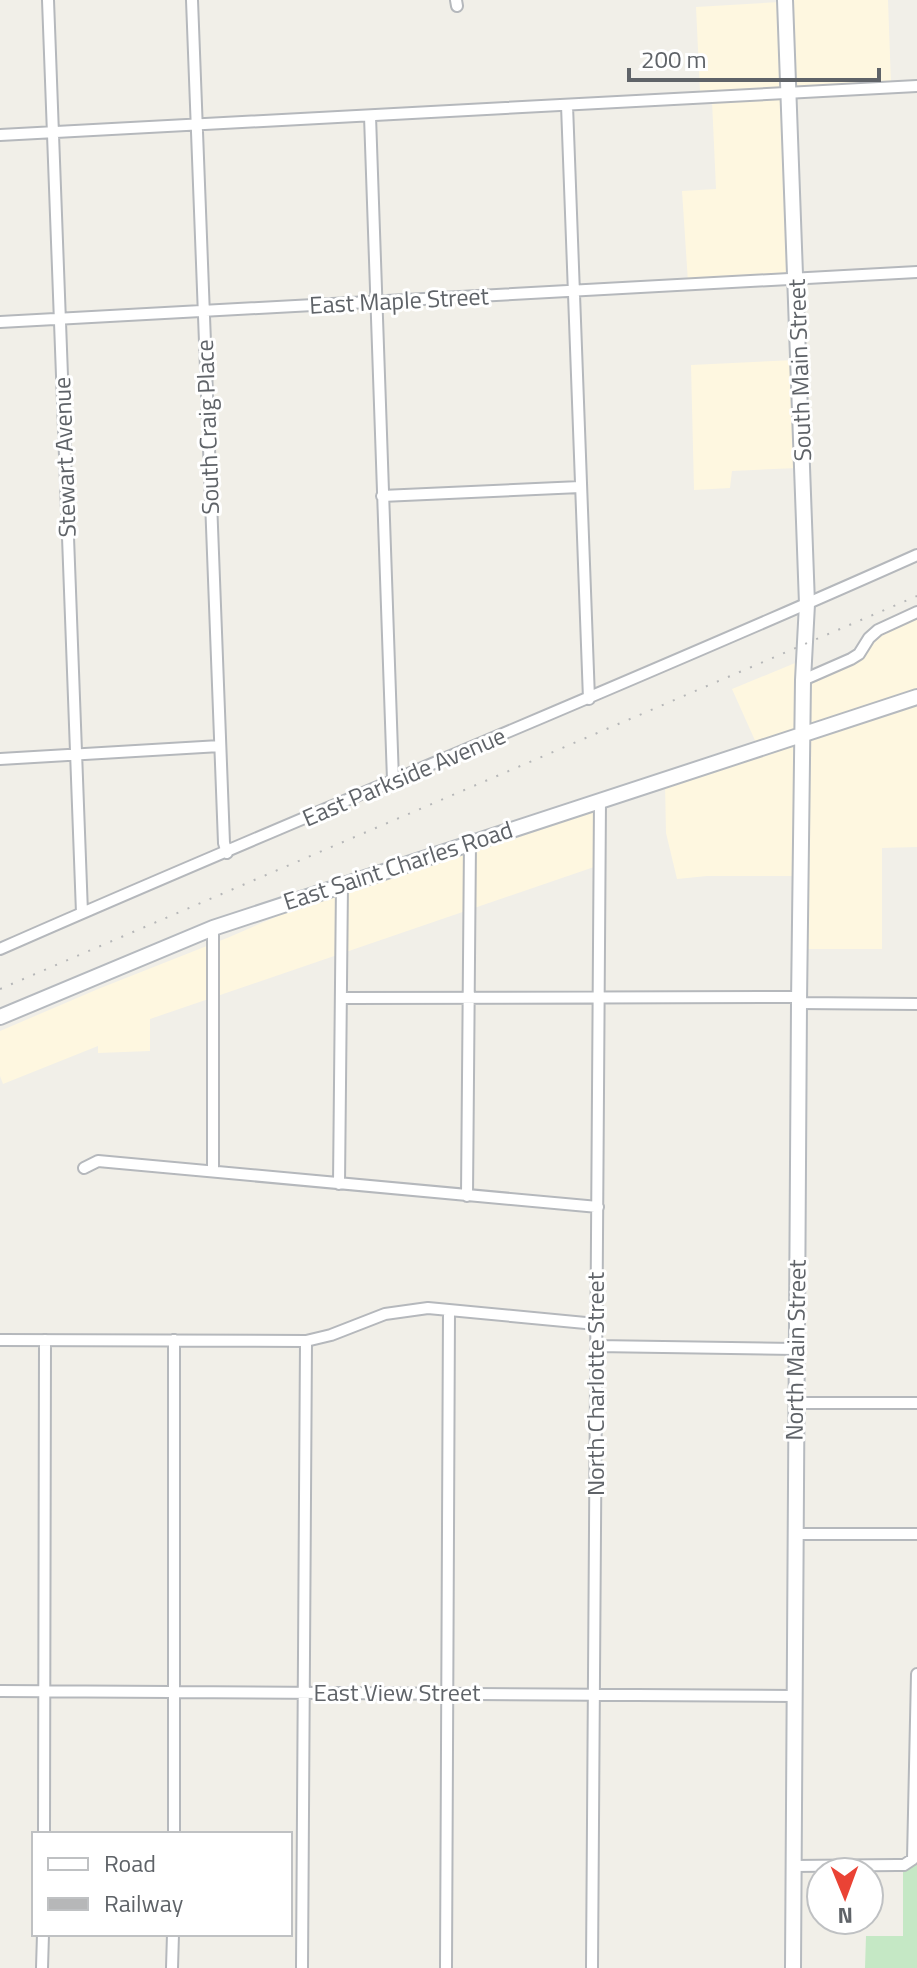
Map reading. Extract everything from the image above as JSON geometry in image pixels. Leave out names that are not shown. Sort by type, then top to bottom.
[{"type":"main road","name":"South Main Street","points":[[787,2],[807,604],[803,733]]},
{"type":"main road","name":"East Saint Charles Road","points":[[0,1017],[213,928],[917,697]]},
{"type":"main road","name":"North Main Street","points":[[793,1968],[795,1349],[803,733]]},
{"type":"street","name":"Stewart Avenue","points":[[48,0],[82,913]]},
{"type":"street","name":"South Craig Place","points":[[192,0],[220,746],[227,853]]},
{"type":"street","points":[[0,135],[917,86]]},
{"type":"street","points":[[567,105],[589,699]]},
{"type":"street","points":[[370,116],[393,780]]},
{"type":"street","name":"East Maple Street","points":[[0,322],[917,272]]},
{"type":"street","points":[[382,496],[580,487]]},
{"type":"street","name":"East Parkside Avenue","points":[[0,949],[589,699],[917,555]]},
{"type":"street","points":[[803,680],[851,659],[859,654],[878,630],[917,612]]},
{"type":"street","points":[[0,759],[220,746]]},
{"type":"street","name":"North Charlotte Street","points":[[592,1968],[600,800]]},
{"type":"street","points":[[467,1196],[470,842]]},
{"type":"street","points":[[339,1184],[342,884]]},
{"type":"street","points":[[213,928],[213,1170]]},
{"type":"street","points":[[342,998],[799,1000],[917,1004]]},
{"type":"street","points":[[84,1168],[98,1161],[598,1207]]},
{"type":"street","points":[[0,1340],[306,1341],[399,1311],[428,1308],[596,1324]]},
{"type":"street","points":[[446,1968],[449,1310]]},
{"type":"street","points":[[44,1832],[45,1340]]},
{"type":"street","points":[[174,1340],[174,1832]]},
{"type":"street","points":[[302,1968],[306,1341]]},
{"type":"street","points":[[596,1346],[795,1349]]},
{"type":"street","points":[[795,1403],[917,1403]]},
{"type":"street","points":[[794,1534],[917,1534]]},
{"type":"street","points":[[794,1866],[897,1865],[910,1862],[914,1854],[917,1674]]},
{"type":"street","name":"East View Street","points":[[0,1691],[794,1696]]},
{"type":"street","points":[[42,1968],[43,1936]]},
{"type":"street","points":[[172,1968],[173,1936]]},
{"type":"shaded area","points":[[790,0],[888,0],[891,84],[794,89]]},
{"type":"shaded area","points":[[780,2],[784,89],[700,92],[696,7]]},
{"type":"shaded area","points":[[784,97],[793,275],[688,282],[682,191],[716,189],[712,101]]},
{"type":"shaded area","points":[[796,360],[797,468],[732,471],[730,488],[694,490],[691,365]]},
{"type":"shaded area","points":[[917,610],[917,693],[805,729],[806,671],[857,650],[867,631]]},
{"type":"shaded area","points":[[800,661],[798,730],[757,745],[732,689]]},
{"type":"shaded area","points":[[917,701],[917,847],[882,848],[882,949],[796,949],[797,876],[677,879],[666,833],[665,783]]},
{"type":"shaded area","points":[[596,806],[597,866],[150,1019],[150,1051],[98,1053],[98,1046],[3,1084],[0,1076],[0,1031],[345,887]]},
{"type":"green space","points":[[917,1861],[917,1968],[865,1968],[866,1936],[903,1936],[903,1872]]},
{"type":"railway","points":[[0,989],[917,596]]}]
